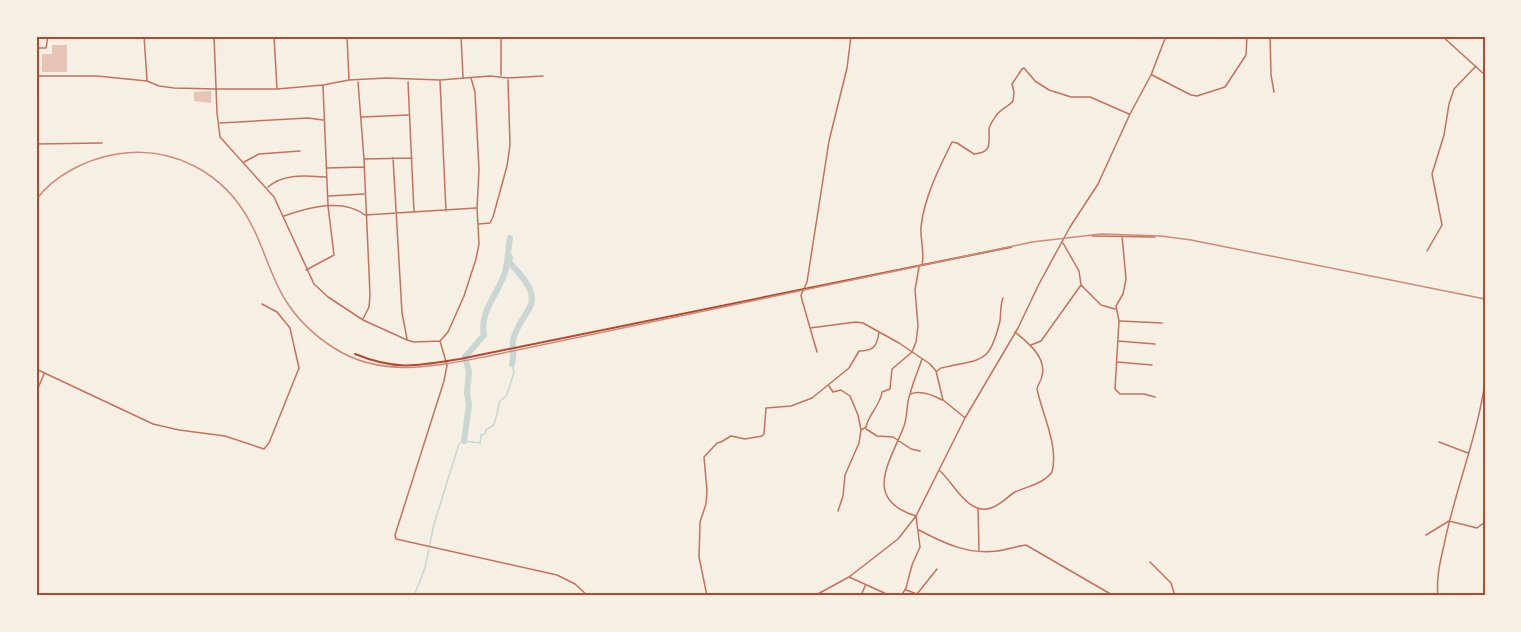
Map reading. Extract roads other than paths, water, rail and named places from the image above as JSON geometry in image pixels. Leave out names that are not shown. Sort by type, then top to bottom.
[{"type":"main road","points":[[354,354],[372,361],[397,366],[446,362],[1011,246]]},
{"type":"street","points":[[36,48],[46,48],[48,36]]},
{"type":"street","points":[[144,36],[147,81]]},
{"type":"street","points":[[214,36],[220,137],[276,201],[306,270],[320,291],[363,320],[414,342],[440,341],[448,332],[469,283],[478,250],[479,170],[475,92],[471,78]]},
{"type":"street","points":[[274,36],[277,89]]},
{"type":"street","points":[[347,36],[349,80]]},
{"type":"street","points":[[461,36],[463,78]]},
{"type":"street","points":[[501,36],[501,76]]},
{"type":"street","points":[[817,352],[801,295],[805,290],[831,132],[847,68],[851,36]]},
{"type":"street","points":[[814,596],[849,577],[898,539],[916,516],[965,418],[992,374],[1062,242],[1098,184],[1130,114],[1151,75],[1166,36]]},
{"type":"street","points":[[1151,75],[1197,96],[1225,87],[1246,55],[1247,36]]},
{"type":"street","points":[[1270,36],[1274,92]]},
{"type":"street","points":[[1442,36],[1485,75]]},
{"type":"street","points":[[1448,41],[1450,36]]},
{"type":"street","points":[[1427,250],[1442,225],[1432,174],[1444,134],[1449,104],[1454,89],[1476,66]]},
{"type":"street","points":[[861,430],[865,428],[874,408],[881,401],[882,392],[890,389],[892,369],[912,352],[917,333],[915,290],[923,259],[921,224],[934,182],[952,142],[974,154],[988,148],[991,143],[989,129],[991,123],[996,114],[1013,101],[1012,84],[1024,68],[1041,86],[1049,90],[1071,97],[1090,97],[1130,114]]},
{"type":"street","points":[[36,76],[97,76],[147,81],[159,86],[174,88],[216,89],[277,89],[386,78],[440,80],[543,76]]},
{"type":"street","points":[[478,224],[488,224],[493,217],[507,166],[510,138],[508,78]]},
{"type":"street","points":[[408,80],[414,213]]},
{"type":"street","points":[[440,80],[446,211]]},
{"type":"street","points":[[358,81],[370,295],[369,307],[363,320]]},
{"type":"street","points":[[306,270],[334,255],[328,206],[323,85]]},
{"type":"street","points":[[361,117],[409,114]]},
{"type":"street","points":[[218,123],[308,118],[324,120]]},
{"type":"street","points":[[36,144],[102,143]]},
{"type":"street","points":[[243,163],[263,153],[300,151]]},
{"type":"street","points":[[393,158],[398,213],[402,313],[407,340]]},
{"type":"street","points":[[364,159],[413,158]]},
{"type":"street","points":[[327,168],[364,167]]},
{"type":"street","points":[[267,188],[276,180],[287,177],[327,177]]},
{"type":"street","points":[[328,196],[364,194]]},
{"type":"street","points":[[283,216],[306,209],[328,206],[349,206],[357,208],[365,215],[477,208]]},
{"type":"street","points":[[1092,236],[1155,237]]},
{"type":"street","points":[[1122,236],[1126,279],[1123,294],[1116,309],[1119,321],[1115,388],[1117,393],[1155,397]]},
{"type":"street","points":[[1062,242],[1079,271],[1082,285],[1101,305],[1116,309]]},
{"type":"street","points":[[1030,345],[1041,341],[1082,285]]},
{"type":"street","points":[[936,371],[978,361],[985,357],[993,345],[1003,298]]},
{"type":"street","points":[[36,369],[153,424],[178,430],[225,436],[264,449],[269,443],[299,368],[290,328],[277,312],[262,304]]},
{"type":"street","points":[[1119,321],[1162,323]]},
{"type":"street","points":[[810,328],[856,322],[868,325],[912,352],[936,371],[943,400]]},
{"type":"street","points":[[707,596],[699,557],[700,522],[707,491],[704,457],[717,443],[731,436],[745,439],[762,436],[766,408],[798,405],[812,398],[849,368],[859,351],[876,347],[879,332]]},
{"type":"street","points":[[939,471],[956,490],[978,508],[990,509],[1007,497],[1042,482],[1052,472],[1049,428],[1037,389],[1042,376],[1042,362],[1030,345],[1015,332]]},
{"type":"street","points":[[440,341],[446,362],[444,381],[408,490],[396,531],[396,539],[557,575],[575,584],[588,596]]},
{"type":"street","points":[[1117,341],[1155,344]]},
{"type":"street","points":[[916,516],[891,503],[885,492],[884,474],[905,423],[909,394],[922,359]]},
{"type":"street","points":[[1116,362],[1152,365]]},
{"type":"street","points":[[36,393],[44,373]]},
{"type":"street","points":[[1438,596],[1437,581],[1449,521],[1469,453],[1485,382]]},
{"type":"street","points":[[828,385],[833,392],[841,390],[850,396],[861,430],[845,475],[843,496],[838,511]]},
{"type":"street","points":[[909,394],[923,393],[943,400],[965,418]]},
{"type":"street","points":[[865,428],[876,436],[894,437],[911,449],[920,451]]},
{"type":"street","points":[[1438,442],[1469,453]]},
{"type":"street","points":[[978,508],[979,551]]},
{"type":"street","points":[[901,596],[920,547],[916,516]]},
{"type":"street","points":[[1426,535],[1449,521],[1477,528],[1485,522]]},
{"type":"street","points":[[919,530],[950,545],[979,551],[999,551],[1026,544],[1114,596]]},
{"type":"street","points":[[1150,562],[1171,584],[1175,596]]},
{"type":"street","points":[[905,590],[917,594],[937,569]]},
{"type":"street","points":[[849,577],[891,596]]},
{"type":"street","points":[[861,596],[866,585]]},
{"type":"waterway","points":[[464,441],[469,405],[467,393],[469,372],[465,357],[484,335],[484,318],[505,272],[510,238]]},
{"type":"waterway","points":[[510,257],[509,262],[522,277],[532,295],[530,307],[514,336],[512,364]]},
{"type":"waterway","points":[[430,544],[459,444],[463,441],[480,443],[481,435],[494,425],[500,401],[506,396],[514,372],[512,364]]},
{"type":"waterway","points":[[414,596],[425,568],[429,549]]},
{"type":"railway","points":[[36,200],[43,191],[62,176],[83,164],[106,156],[138,152],[158,154],[195,166],[226,189],[239,205],[255,232],[280,291],[301,321],[327,343],[352,358],[390,367],[430,366],[469,360],[1032,242],[1101,234],[1161,236],[1191,240],[1485,299]]}]
